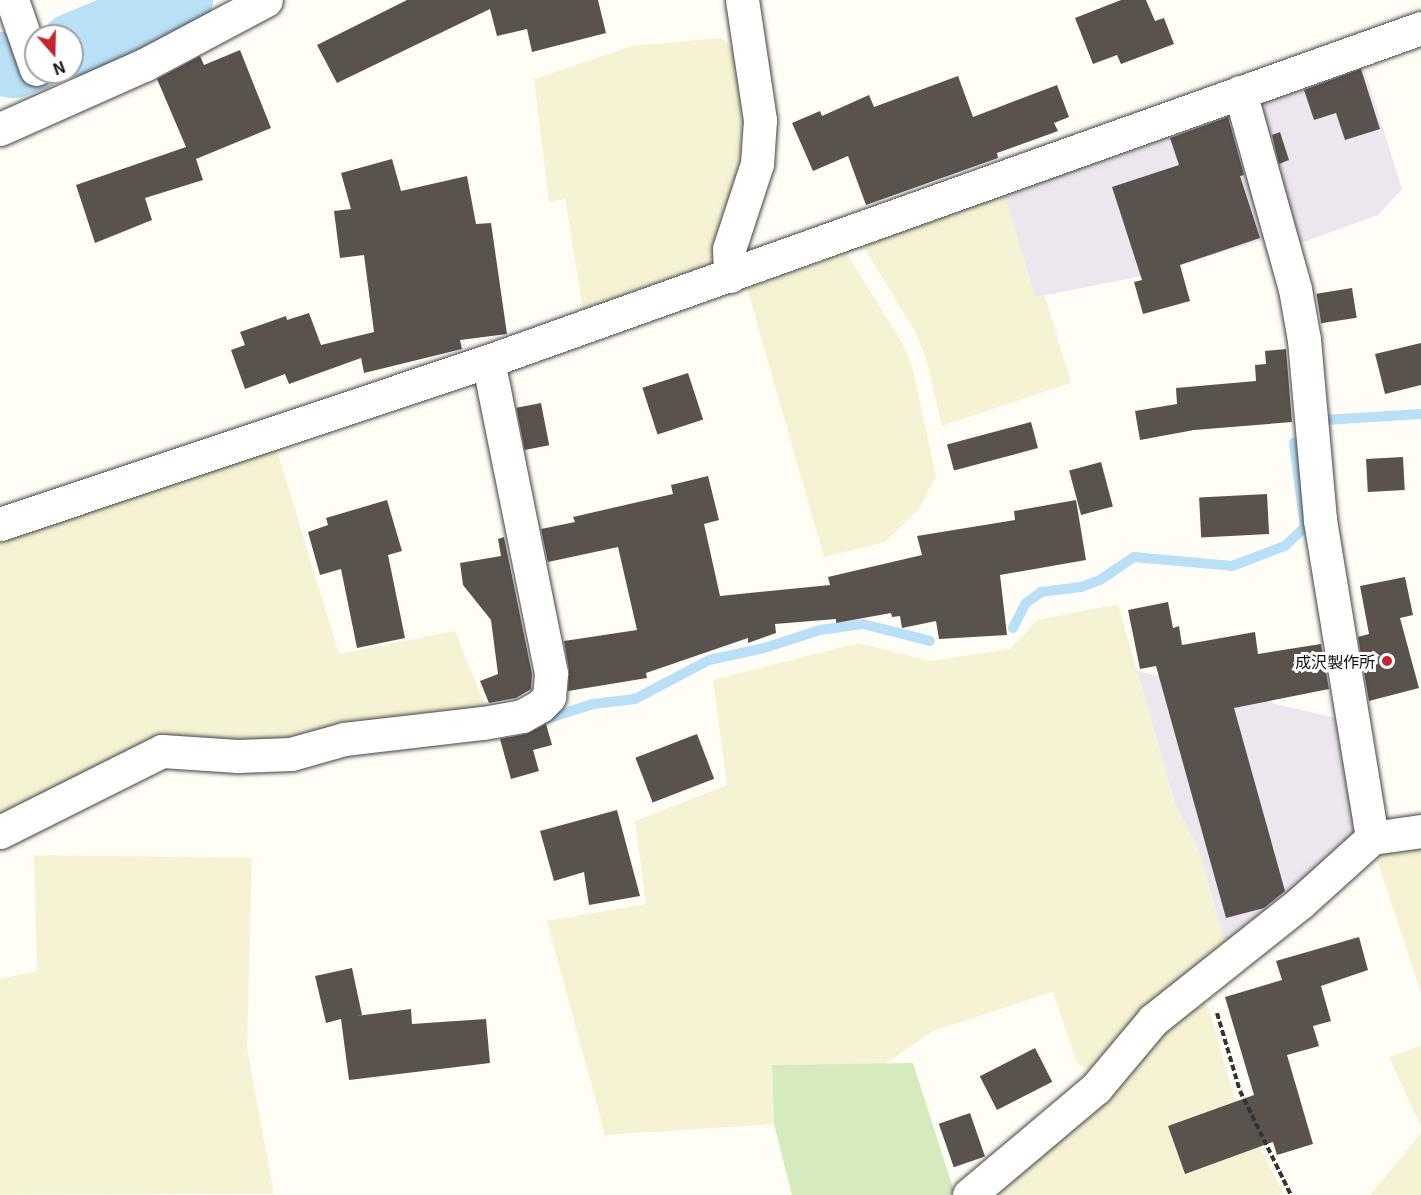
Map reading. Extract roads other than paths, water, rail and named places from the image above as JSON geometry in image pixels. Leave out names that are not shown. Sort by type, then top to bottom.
[{"type":"street","points":[[12,0],[24,34]]},
{"type":"street","points":[[0,129],[144,65],[266,0]]},
{"type":"street","points":[[730,276],[729,249],[757,164],[760,120],[742,0]]},
{"type":"street","points":[[0,524],[488,361],[1421,28]]},
{"type":"street","points":[[41,84],[49,107]]},
{"type":"street","points":[[1240,92],[1295,289],[1304,340],[1320,520],[1372,838]]},
{"type":"street","points":[[0,832],[162,750],[238,756],[291,754],[355,737],[483,723],[522,716],[540,706],[549,697],[551,673],[488,361]]},
{"type":"street","points":[[969,1195],[1096,1088],[1153,1020],[1300,903],[1372,838],[1421,831]]},
{"type":"waterway","points":[[84,40],[181,0]]},
{"type":"waterway","points":[[0,64],[14,66],[24,62]]},
{"type":"waterway","points":[[1325,420],[1421,414]]},
{"type":"waterway","points":[[1013,628],[1026,603],[1041,592],[1081,587],[1100,580],[1134,557],[1232,566],[1285,546],[1305,527],[1294,443]]},
{"type":"waterway","points":[[540,721],[593,704],[635,699],[709,660],[764,648],[820,630],[863,624],[930,641]]},
{"type":"place","name":"成沢製作所","points":[[1387,661]]}]
